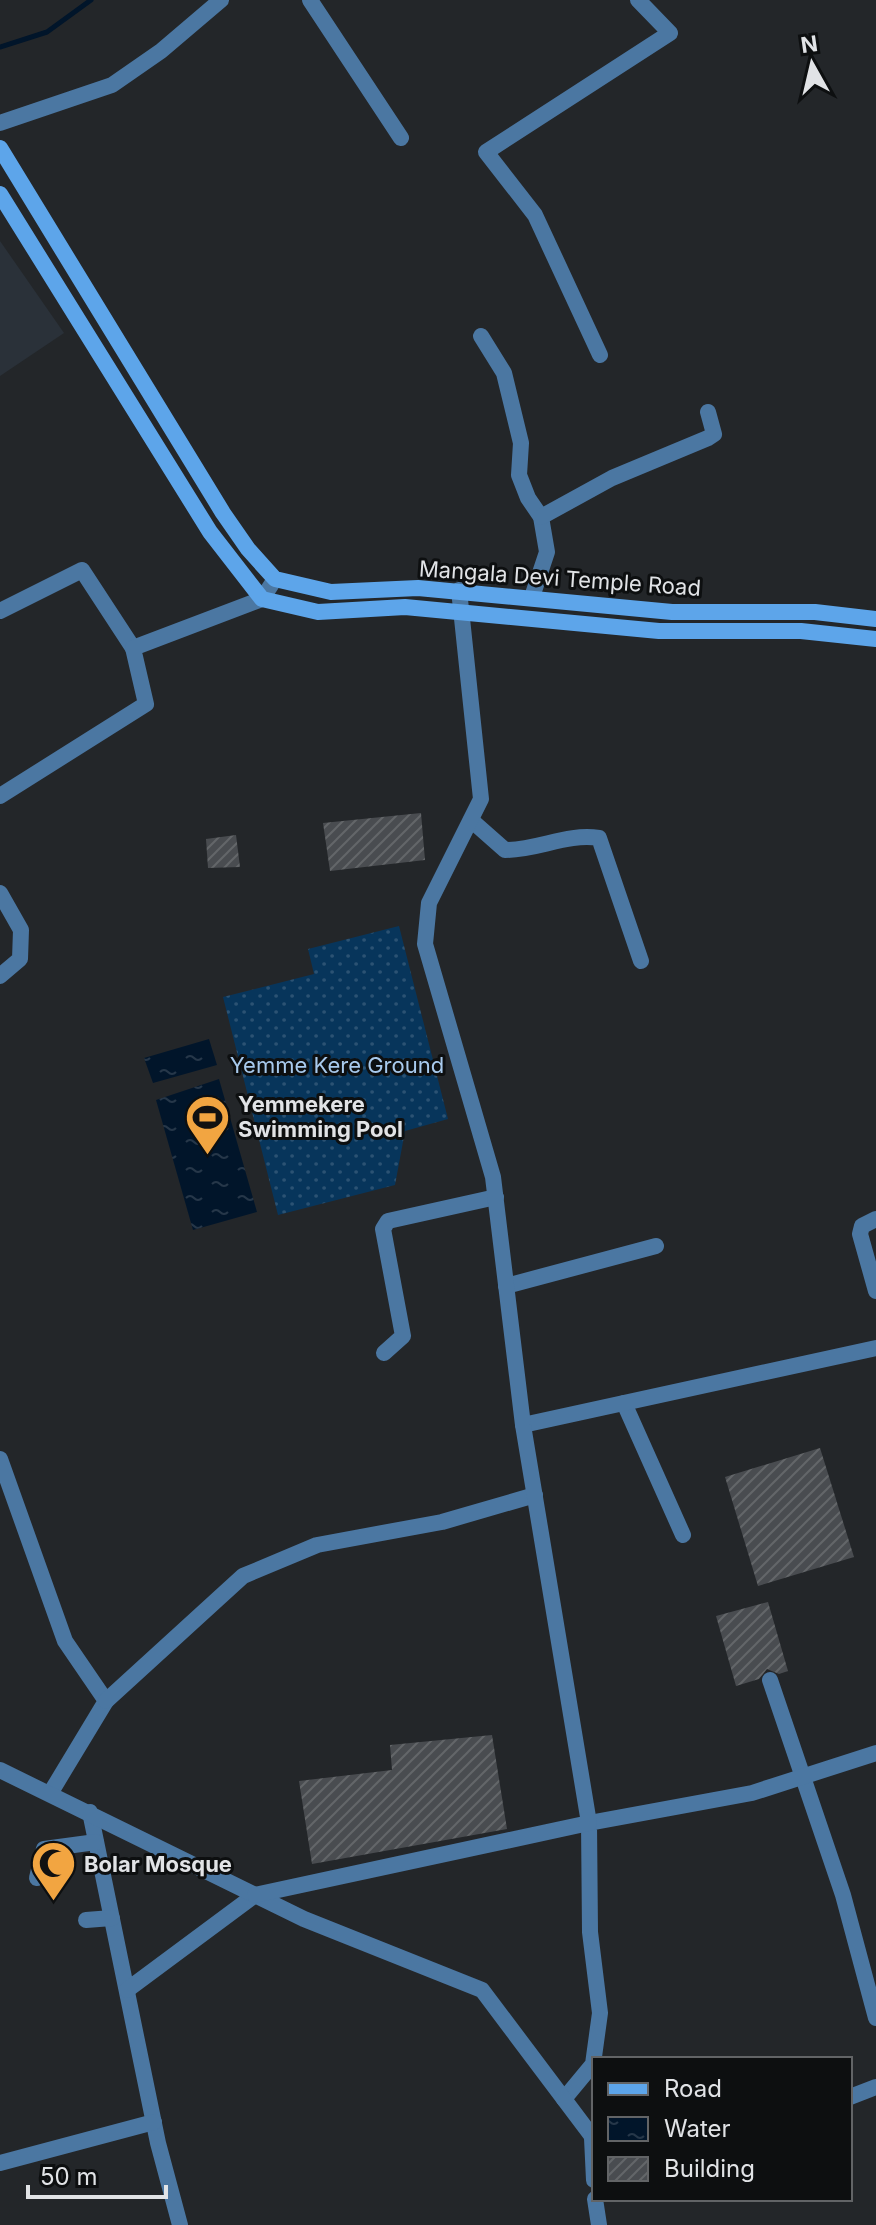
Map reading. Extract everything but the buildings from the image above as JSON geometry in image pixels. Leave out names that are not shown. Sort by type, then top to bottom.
[{"type":"main road","points":[[0,148],[223,513],[248,549],[275,579]]},
{"type":"main road","points":[[0,194],[210,532],[262,599]]},
{"type":"main road","name":"Mangala Devi Temple Road","points":[[275,579],[331,592],[418,588],[459,590],[672,612],[815,612],[876,619]]},
{"type":"main road","name":"Mangala Devi Temple Road","points":[[262,599],[318,612],[405,607],[463,610],[659,631],[801,631],[876,639]]},
{"type":"street","points":[[0,123],[112,85],[161,51],[221,0]]},
{"type":"street","points":[[310,0],[401,138]]},
{"type":"street","points":[[600,355],[535,215],[486,152],[670,33],[638,0]]},
{"type":"street","points":[[481,336],[504,373],[521,443],[519,475],[528,498],[541,517],[547,552],[532,597]]},
{"type":"street","points":[[541,517],[612,478],[708,438],[714,434],[715,428],[708,412]]},
{"type":"street","points":[[0,611],[82,570],[133,648],[146,704],[0,796]]},
{"type":"street","points":[[133,648],[262,599],[275,579]]},
{"type":"street","points":[[459,590],[481,799],[429,903],[425,944],[493,1177],[523,1425],[589,1823],[590,1932],[600,2013],[594,2057]]},
{"type":"street","points":[[471,820],[505,850],[522,850],[578,836],[599,838],[641,961]]},
{"type":"street","points":[[0,893],[23,938],[20,959],[0,976]]},
{"type":"street","points":[[384,1353],[403,1336],[383,1229],[388,1221],[496,1197]]},
{"type":"street","points":[[876,1219],[862,1226],[860,1234],[876,1291]]},
{"type":"street","points":[[506,1286],[656,1246]]},
{"type":"street","points":[[523,1425],[876,1348]]},
{"type":"street","points":[[624,1403],[683,1535]]},
{"type":"street","points":[[0,1459],[6,1496],[65,1641],[106,1701]]},
{"type":"street","points":[[51,1792],[106,1701],[243,1576],[317,1545],[442,1522],[535,1495]]},
{"type":"street","points":[[770,1680],[843,1895],[876,2018]]},
{"type":"street","points":[[127,1990],[255,1895],[589,1823],[752,1793],[876,1753]]},
{"type":"street","points":[[0,1770],[51,1792],[304,1919],[482,1990],[592,2137]]},
{"type":"street","points":[[90,1812],[154,2122],[180,2225]]},
{"type":"street","points":[[37,1878],[44,1849],[96,1842]]},
{"type":"street","points":[[86,1920],[112,1918]]},
{"type":"street","points":[[564,2099],[592,2065]]},
{"type":"street","points":[[852,2096],[876,2087]]},
{"type":"street","points":[[0,2163],[154,2122]]},
{"type":"street","points":[[595,2201],[599,2225]]},
{"type":"shaded area","points":[[0,241],[64,333],[0,376]]},
{"type":"green space","name":"Yemme Kere Ground","points":[[399,926],[448,1119],[405,1131],[395,1185],[278,1215],[223,997],[314,974],[308,949]]},
{"type":"water","name":"Yemmekere Swimming Pool","points":[[209,1039],[217,1065],[153,1083],[144,1058]]},
{"type":"water","name":"Yemmekere Swimming Pool","points":[[219,1079],[257,1212],[193,1230],[156,1100]]},
{"type":"waterway","points":[[0,47],[47,32],[91,0]]},
{"type":"place","name":"Yemmekere Swimming Pool","points":[[207,1156]]},
{"type":"place","name":"Bolar Mosque","points":[[53,1903]]}]
